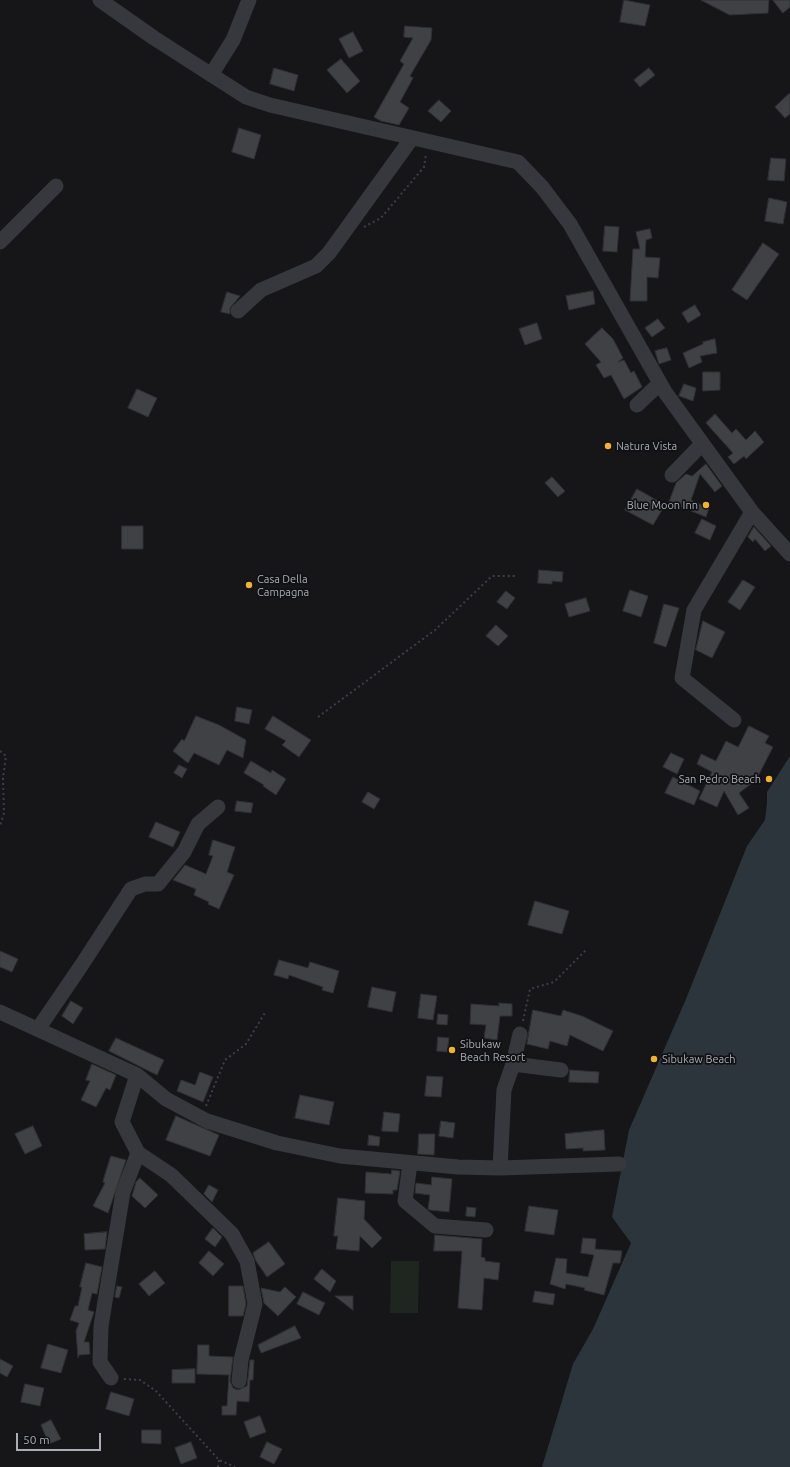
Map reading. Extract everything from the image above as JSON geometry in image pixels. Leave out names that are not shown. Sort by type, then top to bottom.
[{"type":"street","points":[[100,0],[246,97],[264,103],[518,162],[542,187],[570,224],[660,383],[702,444],[752,512],[790,554]]},
{"type":"street","points":[[211,75],[233,40],[249,0]]},
{"type":"street","points":[[238,311],[261,290],[316,266],[329,253],[412,138]]},
{"type":"street","points":[[0,242],[56,186]]},
{"type":"street","points":[[637,405],[660,383]]},
{"type":"street","points":[[672,475],[702,444]]},
{"type":"street","points":[[734,720],[682,678],[694,610],[752,512]]},
{"type":"street","points":[[38,1029],[82,966],[131,888],[145,884],[158,884],[184,852],[198,824],[218,807]]},
{"type":"street","points":[[0,1012],[137,1075],[166,1099],[201,1118],[284,1144],[340,1156],[458,1167],[500,1168],[619,1164]]},
{"type":"street","points":[[500,1168],[504,1090],[513,1064],[520,1034]]},
{"type":"street","points":[[513,1064],[561,1070]]},
{"type":"street","points":[[137,1075],[122,1122],[138,1153],[171,1176],[232,1234],[247,1261],[255,1304],[241,1360],[239,1380]]},
{"type":"street","points":[[111,1378],[100,1362],[101,1326],[123,1192],[138,1153]]},
{"type":"street","points":[[410,1163],[404,1201],[435,1226],[486,1230]]},
{"type":"path","points":[[362,228],[381,218],[424,167],[427,140]]},
{"type":"path","points":[[318,717],[435,630],[492,576],[517,576]]},
{"type":"path","points":[[0,751],[6,756],[3,778],[4,814],[0,826]]},
{"type":"path","points":[[520,1034],[530,989],[554,982],[587,949]]},
{"type":"path","points":[[201,1118],[225,1060],[246,1044],[266,1011]]},
{"type":"path","points":[[111,1378],[140,1380],[156,1392],[219,1460],[235,1467]]},
{"type":"path","points":[[218,1467],[219,1460]]},
{"type":"shaded area","points":[[790,756],[790,1467],[542,1467],[573,1364],[593,1329],[631,1243],[612,1217],[629,1130],[686,999],[747,846],[765,820],[767,792]]},
{"type":"shaded area","points":[[391,1261],[419,1261],[418,1313],[390,1313]]},
{"type":"building","points":[[624,0],[650,5],[645,26],[620,22]]},
{"type":"building","points":[[701,0],[769,0],[768,13],[730,15]]},
{"type":"building","points":[[773,0],[790,0],[790,7],[783,13]]},
{"type":"building","points":[[405,26],[432,28],[431,40],[410,76],[413,78],[400,102],[409,108],[399,125],[381,121],[374,117],[404,64],[400,61],[413,38],[404,37]]},
{"type":"building","points":[[353,32],[363,51],[349,58],[339,39]]},
{"type":"building","points":[[341,59],[360,81],[347,93],[327,70]]},
{"type":"building","points":[[274,68],[298,75],[294,91],[270,84]]},
{"type":"building","points":[[649,68],[655,75],[640,87],[634,80]]},
{"type":"building","points":[[790,93],[790,114],[785,118],[775,107]]},
{"type":"building","points":[[439,100],[451,111],[441,122],[428,111]]},
{"type":"building","points":[[239,128],[261,135],[254,159],[232,152]]},
{"type":"building","points":[[771,158],[786,159],[784,181],[768,180]]},
{"type":"building","points":[[769,198],[787,202],[783,224],[765,221]]},
{"type":"building","points":[[605,226],[619,227],[617,252],[603,251]]},
{"type":"building","points":[[650,229],[652,238],[646,240],[645,257],[660,258],[658,278],[647,277],[647,301],[630,301],[633,249],[640,249],[636,232]]},
{"type":"building","points":[[763,243],[779,254],[747,300],[732,290]]},
{"type":"building","points":[[593,291],[595,304],[569,310],[566,296]]},
{"type":"building","points":[[227,292],[240,296],[230,308],[230,314],[221,312]]},
{"type":"building","points":[[695,305],[701,315],[688,323],[682,313]]},
{"type":"building","points":[[658,319],[665,328],[652,337],[645,328]]},
{"type":"building","points":[[537,323],[542,339],[525,345],[519,329]]},
{"type":"building","points":[[602,328],[613,339],[623,358],[618,362],[624,360],[631,373],[634,371],[642,387],[624,399],[611,375],[604,378],[596,365],[601,362],[585,344]]},
{"type":"building","points":[[715,339],[717,353],[700,356],[702,362],[689,368],[683,353],[703,344],[703,342]]},
{"type":"building","points":[[667,348],[671,360],[659,364],[655,351]]},
{"type":"building","points":[[703,372],[720,372],[720,390],[703,391]]},
{"type":"building","points":[[684,384],[696,388],[693,401],[679,396]]},
{"type":"building","points":[[137,389],[157,398],[148,417],[128,408]]},
{"type":"building","points":[[715,414],[732,433],[736,429],[746,440],[755,431],[764,442],[746,459],[744,456],[734,464],[728,457],[733,453],[706,423]]},
{"type":"building","points":[[706,464],[722,486],[715,492],[700,474],[691,500],[709,508],[706,517],[669,502],[676,483],[686,474],[692,476]]},
{"type":"building","points":[[552,477],[565,491],[558,497],[545,483]]},
{"type":"building","points":[[637,489],[665,505],[653,525],[625,510]]},
{"type":"building","points":[[702,519],[716,526],[710,540],[695,533]]},
{"type":"building","points":[[122,526],[143,526],[143,549],[122,549]]},
{"type":"building","points":[[754,527],[771,546],[765,551],[755,539],[753,542],[748,537]]},
{"type":"building","points":[[539,570],[563,572],[562,582],[552,581],[552,584],[538,583]]},
{"type":"building","points":[[743,580],[755,587],[740,610],[728,602]]},
{"type":"building","points":[[630,590],[648,596],[641,617],[623,611]]},
{"type":"building","points":[[506,591],[515,598],[507,609],[497,602]]},
{"type":"building","points":[[586,598],[590,611],[569,617],[565,604]]},
{"type":"building","points":[[664,604],[679,608],[666,647],[654,643]]},
{"type":"building","points":[[703,621],[725,632],[712,658],[696,650]]},
{"type":"building","points":[[496,625],[508,636],[498,646],[486,636]]},
{"type":"building","points":[[237,707],[252,710],[249,724],[235,721]]},
{"type":"building","points":[[196,716],[219,725],[246,740],[243,758],[227,750],[219,765],[194,753],[188,763],[173,751],[182,739],[184,741]]},
{"type":"building","points":[[273,716],[311,740],[299,757],[282,745],[286,741],[265,729]]},
{"type":"building","points":[[749,726],[769,736],[765,743],[773,747],[756,780],[739,793],[749,808],[738,815],[724,791],[717,807],[699,799],[712,772],[697,764],[701,754],[716,761],[726,741],[738,747]]},
{"type":"building","points":[[671,753],[684,759],[677,774],[663,767]]},
{"type":"building","points":[[251,761],[271,773],[272,770],[286,779],[276,795],[263,786],[264,785],[244,773]]},
{"type":"building","points":[[179,765],[187,769],[182,778],[174,773]]},
{"type":"building","points":[[673,777],[700,791],[694,805],[665,793]]},
{"type":"building","points":[[368,792],[380,799],[374,809],[362,802]]},
{"type":"building","points":[[237,801],[253,803],[251,813],[235,811]]},
{"type":"building","points":[[156,822],[180,832],[173,847],[149,837]]},
{"type":"building","points":[[213,840],[235,847],[227,872],[234,875],[219,909],[208,904],[209,902],[194,895],[196,889],[173,880],[185,865],[206,874],[213,856],[209,855]]},
{"type":"building","points":[[535,901],[569,911],[562,934],[528,925]]},
{"type":"building","points":[[0,951],[18,959],[12,972],[0,967]]},
{"type":"building","points":[[279,960],[308,968],[310,962],[339,971],[333,993],[322,990],[323,987],[289,975],[288,979],[274,975]]},
{"type":"building","points":[[372,987],[396,992],[392,1012],[368,1007]]},
{"type":"building","points":[[421,994],[437,996],[433,1020],[418,1018]]},
{"type":"building","points":[[71,1001],[83,1008],[73,1024],[62,1016]]},
{"type":"building","points":[[499,1003],[512,1004],[512,1016],[500,1016],[497,1040],[484,1038],[486,1025],[470,1024],[471,1004],[499,1006]]},
{"type":"building","points":[[533,1010],[561,1016],[563,1010],[582,1016],[613,1031],[603,1051],[570,1035],[567,1046],[550,1041],[548,1049],[527,1044]]},
{"type":"building","points":[[438,1014],[448,1015],[447,1025],[437,1024]]},
{"type":"building","points":[[438,1037],[449,1038],[447,1052],[437,1051]]},
{"type":"building","points":[[116,1038],[164,1060],[157,1075],[109,1051]]},
{"type":"building","points":[[92,1064],[116,1075],[110,1090],[106,1088],[96,1107],[81,1100],[90,1081],[86,1080]]},
{"type":"building","points":[[570,1070],[599,1072],[598,1083],[569,1082]]},
{"type":"building","points":[[200,1072],[213,1077],[203,1102],[177,1091],[181,1080],[195,1085]]},
{"type":"building","points":[[427,1076],[443,1077],[441,1097],[425,1096]]},
{"type":"building","points":[[300,1095],[334,1102],[329,1125],[295,1118]]},
{"type":"building","points":[[384,1112],[400,1114],[398,1132],[382,1131]]},
{"type":"building","points":[[176,1116],[219,1135],[210,1156],[166,1140]]},
{"type":"building","points":[[441,1121],[455,1123],[453,1138],[439,1136]]},
{"type":"building","points":[[33,1126],[42,1146],[25,1154],[15,1134]]},
{"type":"building","points":[[604,1130],[605,1150],[583,1151],[583,1148],[566,1149],[565,1134]]},
{"type":"building","points":[[419,1134],[435,1134],[434,1155],[418,1154]]},
{"type":"building","points":[[369,1135],[380,1137],[379,1146],[368,1145]]},
{"type":"building","points":[[111,1156],[126,1160],[108,1213],[93,1206],[105,1183],[103,1182]]},
{"type":"building","points":[[392,1170],[400,1171],[397,1190],[393,1190],[393,1194],[365,1193],[366,1172],[391,1174]]},
{"type":"building","points":[[432,1177],[452,1179],[449,1212],[428,1209],[430,1195],[415,1193],[416,1183],[431,1185]]},
{"type":"building","points":[[140,1178],[158,1195],[145,1208],[132,1196],[136,1182]]},
{"type":"building","points":[[209,1185],[218,1190],[212,1202],[204,1194]]},
{"type":"building","points":[[338,1198],[365,1201],[364,1219],[382,1238],[372,1248],[360,1236],[359,1251],[336,1249],[338,1236],[334,1236]]},
{"type":"building","points":[[529,1206],[558,1210],[554,1235],[525,1231]]},
{"type":"building","points":[[467,1207],[476,1208],[475,1217],[466,1216]]},
{"type":"building","points":[[213,1228],[222,1237],[215,1247],[205,1239]]},
{"type":"building","points":[[107,1232],[105,1249],[85,1250],[84,1234]]},
{"type":"building","points":[[435,1235],[482,1239],[481,1257],[485,1258],[485,1261],[500,1263],[498,1280],[484,1278],[482,1310],[458,1308],[462,1251],[434,1251]]},
{"type":"building","points":[[583,1238],[596,1239],[595,1249],[622,1251],[620,1263],[613,1263],[604,1295],[584,1290],[585,1288],[566,1284],[565,1289],[550,1284],[556,1258],[567,1259],[566,1273],[588,1277],[594,1255],[581,1253]]},
{"type":"building","points":[[269,1242],[285,1264],[267,1277],[256,1261],[253,1253]]},
{"type":"building","points":[[209,1251],[224,1264],[213,1276],[199,1263]]},
{"type":"building","points":[[86,1263],[102,1267],[97,1294],[92,1293],[88,1310],[94,1312],[84,1342],[89,1342],[90,1354],[79,1355],[78,1358],[76,1331],[79,1323],[70,1320],[75,1306],[78,1306],[82,1287],[80,1287]]},
{"type":"building","points":[[322,1269],[336,1281],[330,1292],[314,1279]]},
{"type":"building","points":[[155,1271],[165,1283],[149,1296],[139,1284]]},
{"type":"building","points":[[117,1286],[122,1287],[119,1298],[115,1297]]},
{"type":"building","points":[[229,1286],[243,1286],[246,1304],[243,1316],[229,1316]]},
{"type":"building","points":[[285,1287],[296,1297],[278,1316],[264,1303],[261,1288],[280,1292]]},
{"type":"building","points":[[535,1291],[555,1294],[553,1305],[533,1302]]},
{"type":"building","points":[[303,1292],[325,1303],[319,1315],[297,1304]]},
{"type":"building","points":[[335,1296],[353,1296],[353,1310]]},
{"type":"building","points":[[295,1326],[301,1338],[261,1353],[258,1345]]},
{"type":"building","points":[[48,1344],[68,1350],[61,1373],[41,1368]]},
{"type":"building","points":[[198,1345],[209,1345],[209,1356],[233,1357],[230,1381],[233,1388],[238,1390],[247,1386],[250,1360],[254,1360],[253,1380],[250,1380],[249,1402],[237,1401],[236,1415],[222,1415],[222,1406],[227,1406],[229,1375],[197,1374]]},
{"type":"building","points":[[0,1359],[13,1366],[7,1377],[0,1373]]},
{"type":"building","points":[[195,1369],[195,1383],[172,1383],[172,1370]]},
{"type":"building","points":[[25,1384],[44,1388],[40,1406],[21,1402]]},
{"type":"building","points":[[111,1392],[134,1399],[129,1416],[106,1409]]},
{"type":"building","points":[[260,1416],[266,1432],[250,1438],[244,1422]]},
{"type":"building","points":[[51,1420],[61,1439],[49,1444],[41,1425]]},
{"type":"building","points":[[142,1430],[161,1430],[161,1444],[142,1443]]},
{"type":"building","points":[[191,1442],[197,1458],[181,1464],[175,1448]]},
{"type":"building","points":[[267,1442],[282,1449],[274,1464],[260,1457]]},
{"type":"place","name":"Natura Vista","points":[[608,446]]},
{"type":"place","name":"Blue Moon Inn","points":[[706,505]]},
{"type":"place","name":"Casa Della Campagna","points":[[249,585]]},
{"type":"place","name":"San Pedro Beach","points":[[769,779]]},
{"type":"place","name":"Sibukaw Beach Resort","points":[[452,1050]]},
{"type":"place","name":"Sibukaw Beach","points":[[654,1059]]}]
